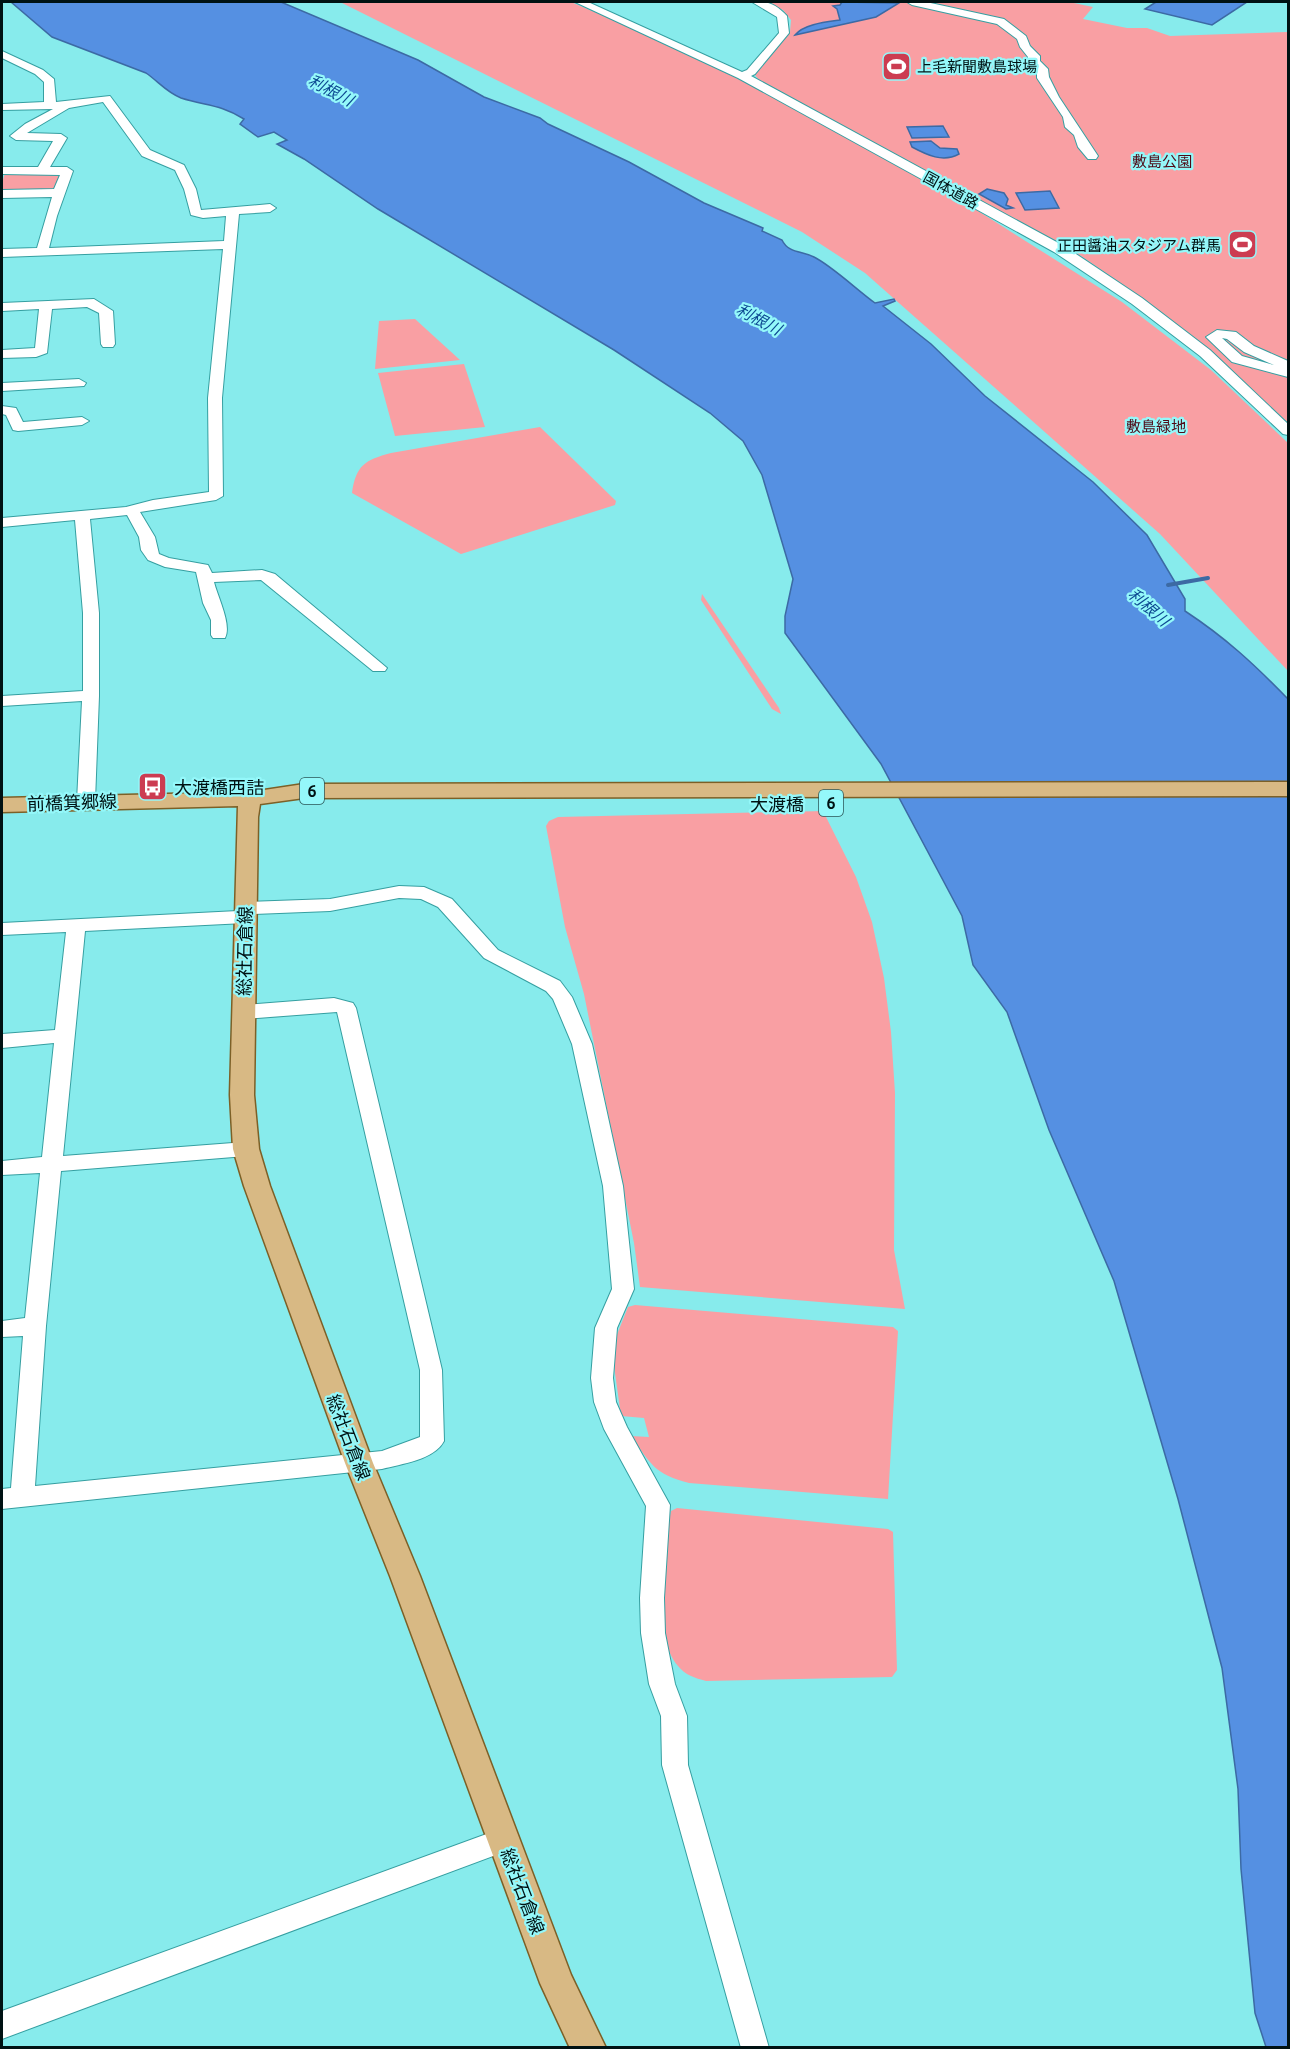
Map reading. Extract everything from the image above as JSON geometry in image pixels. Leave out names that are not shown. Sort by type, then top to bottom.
[{"type":"main road","name":"大渡橋","points":[[374,798],[1288,789]]},
{"type":"main road","name":"前橋箕郷線","points":[[2,804],[250,799],[303,806],[374,798]]},
{"type":"main road","name":"大渡橋","points":[[374,798],[1288,802]]},
{"type":"main road","name":"総社石倉線","points":[[250,799],[247,818],[242,1095],[246,1149],[257,1186],[359,1463],[405,1576],[557,1983],[589,2048]]},
{"type":"street","name":"国体道路","points":[[580,2],[742,76],[1059,249],[1137,301],[1205,353],[1288,430]]},
{"type":"street","points":[[742,76],[751,72],[784,33],[782,16],[771,7],[757,2]]},
{"type":"street","points":[[912,2],[1000,21],[1022,38],[1025,47],[1034,56],[1034,62],[1042,69],[1043,78],[1054,97],[1069,117],[1071,127],[1079,134],[1084,147],[1092,156]]},
{"type":"street","points":[[2,54],[18,64],[39,72],[50,81],[50,105]]},
{"type":"street","points":[[2,107],[64,105],[108,99],[146,153],[180,168],[190,189],[195,213],[270,208]]},
{"type":"street","points":[[42,170],[61,138],[16,136],[64,105]]},
{"type":"street","points":[[2,171],[68,171],[51,216],[42,252]]},
{"type":"street","points":[[2,194],[60,193]]},
{"type":"street","points":[[2,522],[131,510],[153,504],[211,498],[217,494],[215,398],[233,212]]},
{"type":"street","points":[[2,253],[230,245]]},
{"type":"street","points":[[2,307],[94,303],[93,307],[106,311],[108,344]]},
{"type":"street","points":[[2,354],[36,353],[42,350],[46,306]]},
{"type":"street","points":[[1288,366],[1249,349],[1232,335],[1217,334],[1214,337],[1237,359],[1288,373]]},
{"type":"street","points":[[2,387],[79,383]]},
{"type":"street","points":[[2,410],[11,411],[18,427],[82,421]]},
{"type":"street","points":[[131,510],[147,537],[153,557],[165,562],[198,565],[203,568],[211,603],[219,620],[219,635]]},
{"type":"street","points":[[82,516],[91,602],[91,696],[86,801]]},
{"type":"street","points":[[207,578],[262,575],[269,577],[379,668]]},
{"type":"street","points":[[2,701],[91,696]]},
{"type":"street","points":[[2,928],[330,905],[399,892],[424,893],[446,903],[491,954],[539,976],[553,986],[562,997],[582,1044],[613,1186],[623,1289],[606,1328],[602,1378],[605,1402],[616,1429],[658,1505],[652,1598],[653,1634],[662,1684],[674,1716],[675,1765],[755,2048]]},
{"type":"street","points":[[76,924],[63,1036],[36,1326],[12,1498],[382,1460],[424,1447],[434,1436],[431,1370],[347,1011],[343,1006],[334,1005],[243,1012]]},
{"type":"street","points":[[2,1041],[63,1036]]},
{"type":"street","points":[[2,1168],[246,1149]]},
{"type":"street","points":[[2,1329],[36,1326]]},
{"type":"street","points":[[2,2025],[503,1840]]},
{"type":"green space","name":"敷島緑地","points":[[340,2],[571,2],[639,31],[749,84],[964,202],[1122,302],[1211,370],[1288,443],[1288,671],[1160,534],[865,273],[802,232]]},
{"type":"green space","name":"敷島公園","points":[[765,2],[1069,2],[1093,7],[1083,19],[1127,28],[1147,28],[1170,36],[1288,32],[1288,423],[1205,347],[1132,291],[1081,256],[759,80],[755,75],[790,32],[791,20],[783,10]]},
{"type":"green space","points":[[5,173],[62,173],[57,190],[52,192],[2,193]]},
{"type":"green space","points":[[415,319],[460,360],[375,369],[379,321]]},
{"type":"green space","points":[[464,364],[485,427],[395,436],[378,373]]},
{"type":"green space","points":[[540,427],[616,501],[615,505],[461,554],[352,493],[356,476],[363,465],[382,456]]},
{"type":"green space","points":[[702,594],[781,714],[772,709],[701,600]]},
{"type":"green space","points":[[823,811],[856,877],[872,922],[884,978],[891,1032],[895,1093],[894,1250],[905,1309],[640,1287],[634,1243],[584,994],[565,927],[546,826],[549,821],[558,817]]},
{"type":"green space","points":[[635,1305],[893,1327],[898,1331],[888,1499],[689,1483],[668,1476],[654,1467],[631,1436],[649,1437],[644,1418],[621,1416],[614,1366],[616,1337],[628,1307]]},
{"type":"green space","points":[[677,1508],[888,1529],[893,1532],[897,1670],[892,1677],[706,1681],[684,1672],[670,1652],[662,1617],[663,1576],[669,1521],[671,1511]]},
{"type":"water","name":"利根川","points":[[11,2],[281,2],[418,60],[484,97],[540,118],[548,124],[629,162],[704,203],[763,228],[762,231],[782,240],[792,250],[821,261],[875,303],[894,299],[895,301],[883,306],[931,344],[985,396],[1093,482],[1147,535],[1185,599],[1185,611],[1239,652],[1288,699],[1288,2047],[1266,2047],[1255,2013],[1241,1869],[1238,1789],[1222,1668],[1178,1499],[1114,1281],[1049,1130],[1007,1012],[973,965],[962,916],[881,764],[785,633],[785,616],[793,579],[762,475],[743,441],[710,413],[614,350],[378,209],[304,159],[277,144],[287,140],[274,132],[258,137],[240,124],[244,119],[235,114],[176,96],[146,73],[52,37]]},
{"type":"water","points":[[842,2],[899,3],[876,17],[795,35],[810,26],[840,20],[837,9],[833,6],[840,5]]},
{"type":"water","points":[[1156,2],[1247,2],[1212,25],[1145,9]]},
{"type":"water","points":[[943,126],[949,137],[912,138],[907,127]]},
{"type":"water","points":[[931,141],[940,148],[957,149],[959,154],[947,158],[935,157],[912,147],[910,142]]},
{"type":"water","points":[[987,189],[1004,193],[1008,199],[1006,205],[1013,208],[1006,209],[979,194]]},
{"type":"water","points":[[1050,191],[1059,208],[1025,210],[1016,193]]},
{"type":"waterway","points":[[1168,585],[1208,578]]},
{"type":"place","name":"上毛新聞敷島球場","points":[[896,66]]},
{"type":"place","name":"正田醤油スタジアム群馬","points":[[1242,245]]},
{"type":"place","name":"大渡橋西詰","points":[[153,787]]}]
